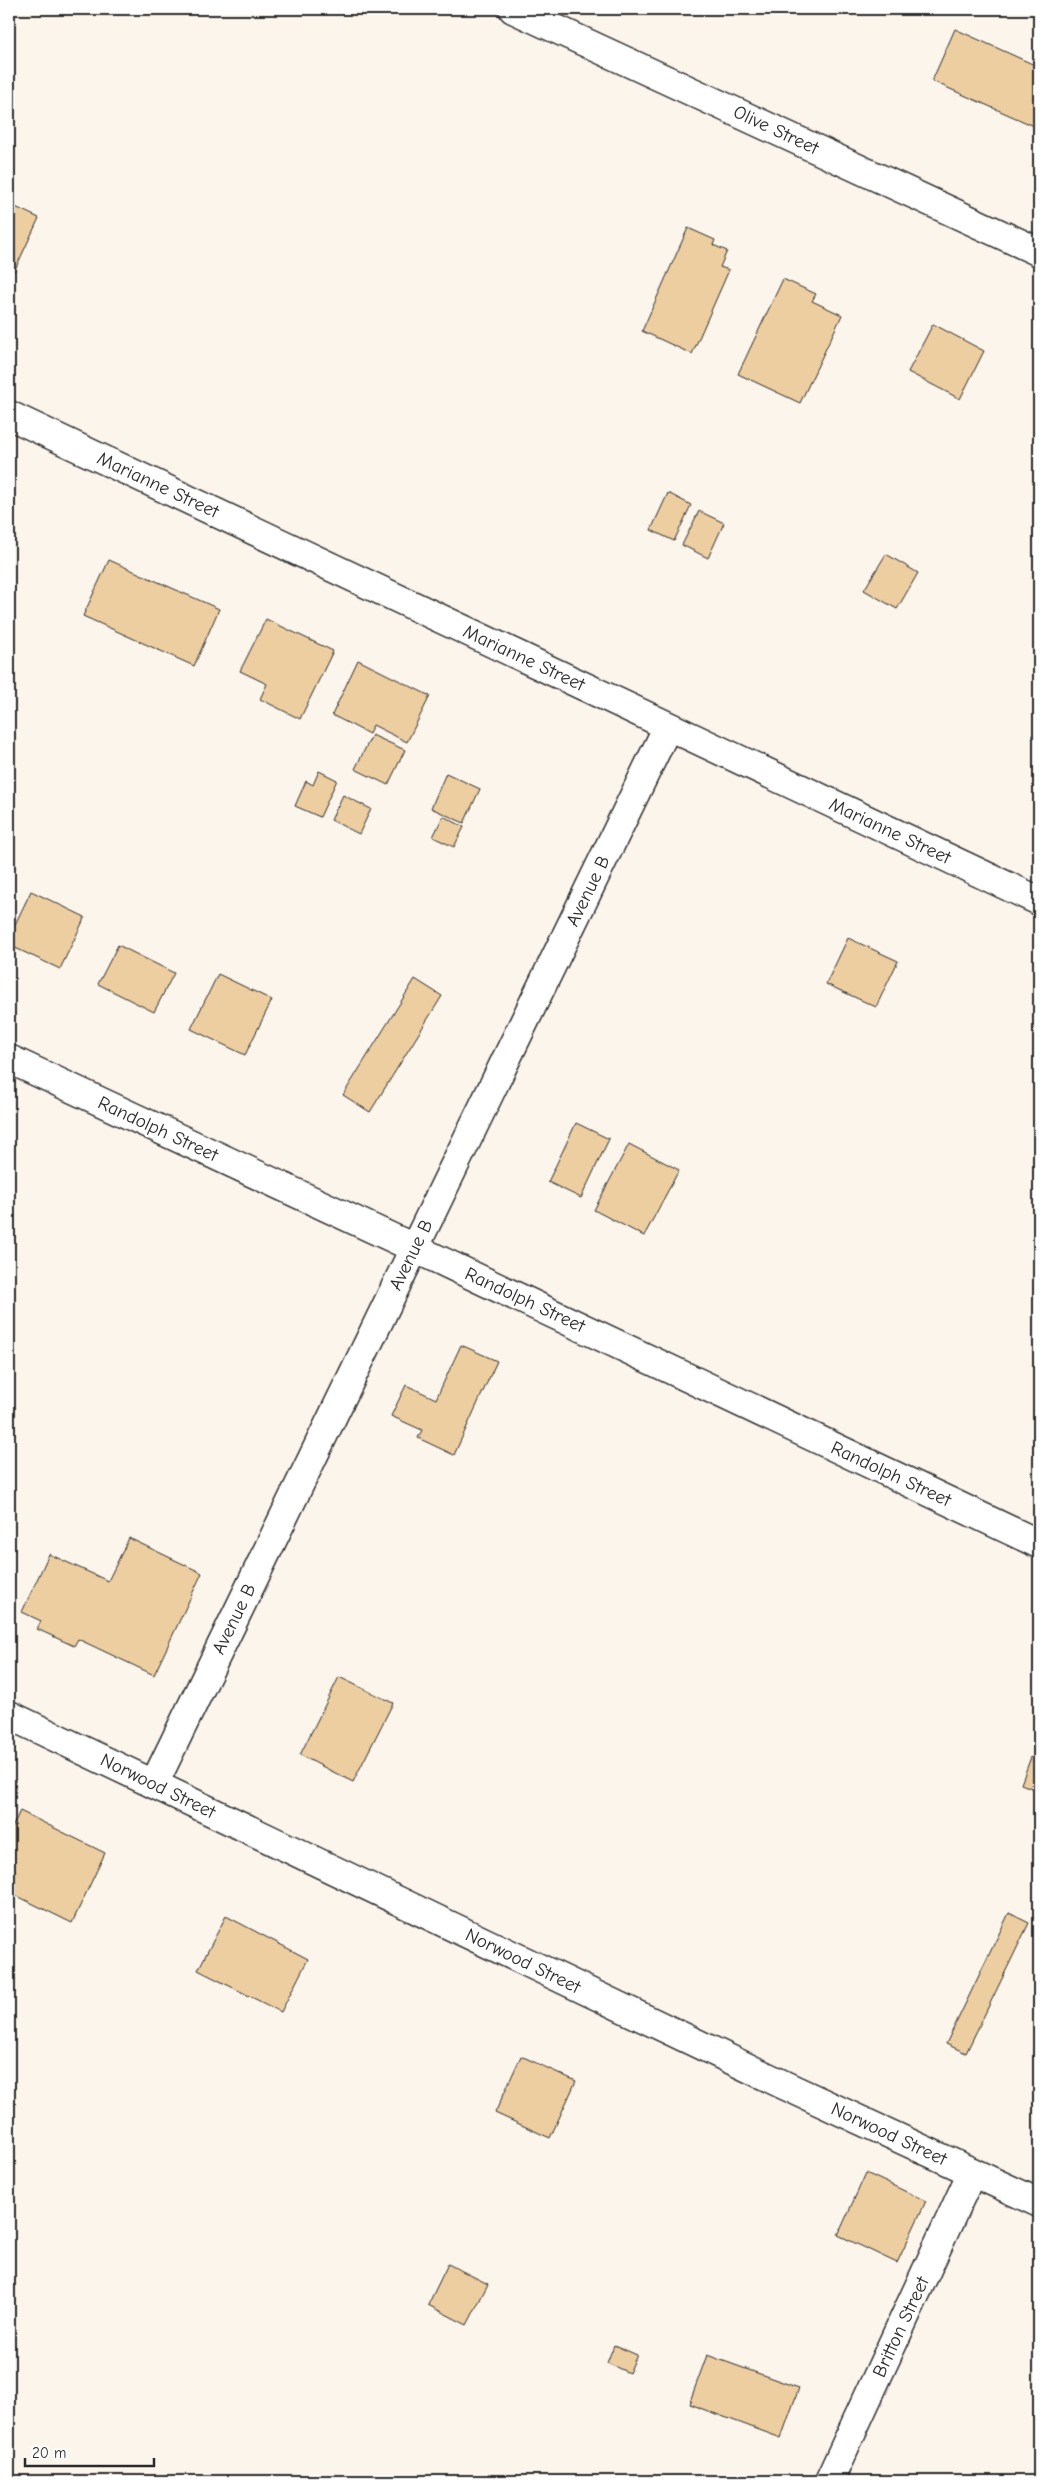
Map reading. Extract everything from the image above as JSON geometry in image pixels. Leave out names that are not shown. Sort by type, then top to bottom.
[{"type":"street","name":"Olive Street","points":[[513,9],[1039,252]]},
{"type":"street","name":"Marianne Street","points":[[9,415],[1039,901]]},
{"type":"street","name":"Avenue B","points":[[154,1784],[668,726]]},
{"type":"street","name":"Randolph Street","points":[[9,1059],[414,1248],[1039,1544]]},
{"type":"street","name":"Norwood Street","points":[[9,1715],[784,2085],[1039,2203]]},
{"type":"street","name":"Britton Street","points":[[830,2481],[972,2172]]},
{"type":"building","points":[[955,29],[1039,67],[1039,114],[1034,126],[932,81]]},
{"type":"building","points":[[9,204],[39,218],[12,276],[9,274]]},
{"type":"building","points":[[688,228],[715,240],[713,245],[727,251],[720,267],[729,270],[692,354],[642,331]]},
{"type":"building","points":[[783,279],[816,294],[812,301],[842,315],[800,403],[738,374]]},
{"type":"building","points":[[933,324],[984,351],[960,399],[908,372]]},
{"type":"building","points":[[668,493],[691,505],[674,541],[651,530]]},
{"type":"building","points":[[699,511],[724,523],[708,558],[682,545]]},
{"type":"building","points":[[886,554],[918,573],[897,609],[864,590]]},
{"type":"building","points":[[109,560],[219,609],[194,666],[83,616]]},
{"type":"building","points":[[266,619],[333,651],[300,719],[260,699],[267,684],[240,671]]},
{"type":"building","points":[[358,660],[430,696],[407,742],[373,725],[369,734],[332,715]]},
{"type":"building","points":[[372,735],[405,750],[388,785],[355,769]]},
{"type":"building","points":[[319,771],[337,780],[320,817],[295,806],[306,781],[313,785]]},
{"type":"building","points":[[446,773],[480,789],[464,823],[431,808]]},
{"type":"building","points":[[343,795],[371,809],[359,834],[331,820]]},
{"type":"building","points":[[443,816],[464,827],[454,847],[433,837]]},
{"type":"building","points":[[31,891],[85,917],[60,969],[9,945],[9,937]]},
{"type":"building","points":[[848,938],[898,961],[876,1007],[826,984]]},
{"type":"building","points":[[118,945],[174,973],[154,1012],[98,984]]},
{"type":"building","points":[[218,974],[272,1000],[245,1055],[191,1029]]},
{"type":"building","points":[[415,979],[442,996],[370,1112],[343,1095]]},
{"type":"building","points":[[576,1123],[609,1139],[581,1198],[548,1182]]},
{"type":"building","points":[[629,1144],[679,1170],[644,1236],[594,1210]]},
{"type":"building","points":[[461,1345],[497,1361],[454,1455],[418,1438],[422,1430],[391,1416],[406,1385],[436,1399]]},
{"type":"building","points":[[129,1538],[202,1573],[154,1675],[78,1639],[74,1646],[37,1629],[41,1621],[22,1612],[49,1554],[108,1581]]},
{"type":"building","points":[[339,1677],[393,1703],[353,1782],[300,1755]]},
{"type":"building","points":[[1031,1757],[1039,1760],[1039,1791],[1021,1784]]},
{"type":"building","points":[[20,1811],[105,1853],[72,1923],[9,1892],[9,1834]]},
{"type":"building","points":[[1009,1913],[1029,1923],[966,2053],[946,2044]]},
{"type":"building","points":[[226,1916],[308,1959],[281,2012],[198,1970]]},
{"type":"building","points":[[521,2056],[576,2081],[550,2138],[495,2113]]},
{"type":"building","points":[[866,2173],[926,2201],[897,2263],[838,2235]]},
{"type":"building","points":[[448,2264],[488,2284],[467,2325],[428,2305]]},
{"type":"building","points":[[614,2345],[637,2355],[629,2373],[607,2363]]},
{"type":"building","points":[[707,2355],[799,2388],[781,2438],[689,2404]]}]
